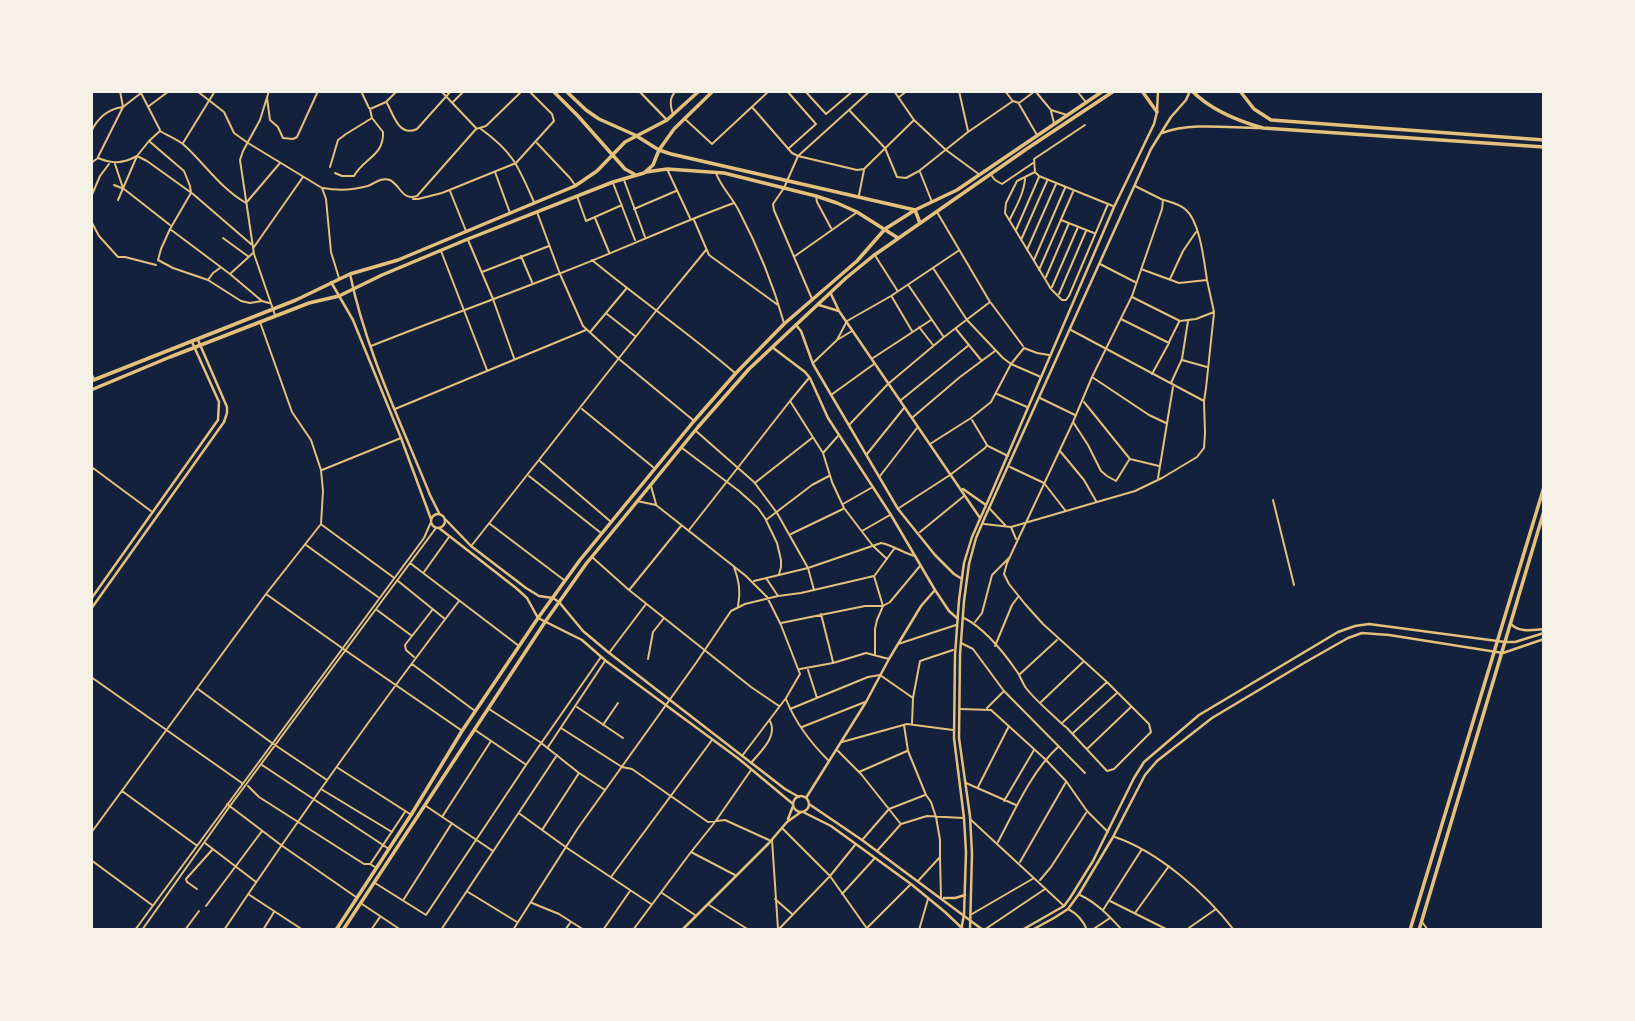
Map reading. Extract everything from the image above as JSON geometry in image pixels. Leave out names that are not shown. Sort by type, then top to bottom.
[{"type":"main road","points":[[553,91],[625,169],[635,174]]},
{"type":"main road","points":[[566,91],[594,116],[635,135],[659,150],[915,210]]},
{"type":"main road","points":[[93,381],[304,296],[339,278],[398,260],[575,186],[592,175],[625,142],[667,120],[698,91]]},
{"type":"main road","points":[[644,173],[653,164],[674,129],[713,91]]},
{"type":"main road","points":[[335,930],[411,815],[462,731],[565,580],[736,373],[784,324],[856,261],[885,229],[915,210],[957,190],[1103,91]]},
{"type":"main road","points":[[343,930],[559,602],[681,447],[750,369],[875,254],[1114,91]]},
{"type":"main road","points":[[1142,91],[1157,112]]},
{"type":"main road","points":[[1191,91],[1200,100],[1238,120],[1263,128],[1544,147]]},
{"type":"main road","points":[[1240,91],[1254,109],[1271,120],[1544,140]]},
{"type":"main road","points":[[91,390],[275,316],[318,300],[339,296],[441,250],[635,174],[667,169],[716,172],[784,188],[816,196],[858,212],[899,238]]},
{"type":"main road","points":[[915,210],[920,223]]},
{"type":"main road","points":[[1410,930],[1544,487]]},
{"type":"main road","points":[[1419,930],[1544,511]]},
{"type":"street","points":[[120,91],[123,107]]},
{"type":"street","points":[[149,107],[169,91]]},
{"type":"street","points":[[197,91],[224,112],[234,133],[322,188],[346,190],[383,179],[391,181],[414,200],[449,190],[516,163],[554,121],[552,114],[529,91]]},
{"type":"street","points":[[182,144],[215,91]]},
{"type":"street","points":[[269,91],[260,120],[240,160],[254,252],[275,316]]},
{"type":"street","points":[[267,97],[270,120],[283,138],[293,139],[297,138],[318,91]]},
{"type":"street","points":[[334,173],[354,176],[381,146],[383,132],[372,118],[361,91]]},
{"type":"street","points":[[370,108],[386,102],[397,91]]},
{"type":"street","points":[[440,91],[478,128],[499,142],[516,163],[535,204]]},
{"type":"street","points":[[386,102],[400,127],[411,131],[451,91]]},
{"type":"street","points":[[453,103],[464,91]]},
{"type":"street","points":[[412,198],[417,196],[478,128],[486,126],[522,91]]},
{"type":"street","points":[[639,91],[667,120]]},
{"type":"street","points":[[684,118],[712,144],[768,91]]},
{"type":"street","points":[[787,91],[816,124],[788,149]]},
{"type":"street","points":[[805,91],[827,114],[853,91]]},
{"type":"street","points":[[813,300],[773,207],[798,156],[870,91]]},
{"type":"street","points":[[894,91],[914,120],[946,150],[980,175]]},
{"type":"street","points":[[898,97],[907,91]]},
{"type":"street","points":[[959,91],[968,132]]},
{"type":"street","points":[[1004,91],[1018,103],[1038,136]]},
{"type":"street","points":[[1018,103],[1035,91],[1051,110],[1055,124]]},
{"type":"street","points":[[1077,91],[1087,102]]},
{"type":"street","points":[[962,929],[966,852],[954,730],[955,649],[964,563],[980,518],[1114,207],[1154,124],[1158,91]]},
{"type":"street","points":[[970,930],[970,818],[959,738],[962,617],[969,564],[976,538],[1135,186],[1160,134],[1191,91]]},
{"type":"street","points":[[91,163],[98,158],[123,107],[141,92],[160,131],[182,144],[237,198],[246,203]]},
{"type":"street","points":[[673,115],[670,105],[674,92]]},
{"type":"street","points":[[849,110],[885,148],[897,177],[906,178],[1013,101]]},
{"type":"street","points":[[91,132],[106,113],[123,107]]},
{"type":"street","points":[[752,107],[788,149],[798,156],[857,170],[864,169]]},
{"type":"street","points":[[1051,110],[1069,115]]},
{"type":"street","points":[[330,167],[341,136],[372,118]]},
{"type":"street","points":[[859,197],[864,169],[914,120]]},
{"type":"street","points":[[1085,125],[1034,159],[1035,172],[1114,207]]},
{"type":"street","points":[[1160,134],[1174,128],[1263,128]]},
{"type":"street","points":[[118,200],[137,156],[160,131]]},
{"type":"street","points":[[149,141],[184,172],[191,193],[171,228],[158,260],[208,280],[241,301],[270,303]]},
{"type":"street","points":[[536,141],[575,186]]},
{"type":"street","points":[[98,158],[115,164],[137,156]]},
{"type":"street","points":[[137,156],[191,193],[253,247]]},
{"type":"street","points":[[169,165],[172,161]]},
{"type":"street","points":[[246,203],[281,162]]},
{"type":"street","points":[[91,197],[109,163]]},
{"type":"street","points":[[991,175],[1002,184],[1034,163]]},
{"type":"street","points":[[115,164],[124,189]]},
{"type":"street","points":[[667,169],[709,255],[779,306]]},
{"type":"street","points":[[919,171],[933,202]]},
{"type":"street","points":[[494,172],[510,214]]},
{"type":"street","points":[[716,172],[763,261],[784,324]]},
{"type":"street","points":[[1035,172],[1017,181],[1006,203],[1005,213],[1051,289],[1062,300],[1069,296],[1108,204]]},
{"type":"street","points":[[253,247],[304,176]]},
{"type":"street","points":[[1015,231],[1040,176]]},
{"type":"street","points":[[624,178],[645,238]]},
{"type":"street","points":[[1010,220],[1025,178]]},
{"type":"street","points":[[1021,241],[1048,180]]},
{"type":"street","points":[[613,182],[636,242]]},
{"type":"street","points":[[1027,251],[1056,183]]},
{"type":"street","points":[[114,184],[124,189],[262,301]]},
{"type":"street","points":[[983,524],[1011,527],[1135,491],[1197,457],[1203,448],[1204,401],[1214,312],[1197,231],[1187,210],[1135,186]]},
{"type":"street","points":[[1033,261],[1065,187]]},
{"type":"street","points":[[322,188],[327,206],[331,252],[339,278]]},
{"type":"street","points":[[449,190],[467,232]]},
{"type":"street","points":[[634,209],[677,191]]},
{"type":"street","points":[[1039,270],[1074,191]]},
{"type":"street","points":[[577,196],[586,221],[622,205]]},
{"type":"street","points":[[816,196],[832,229]]},
{"type":"street","points":[[962,617],[983,632],[1019,675],[1026,689],[1107,771],[1114,769],[1151,732],[1149,723],[1043,624],[1018,596],[1004,574],[1092,377],[1132,296],[1163,200]]},
{"type":"street","points":[[371,346],[560,274],[734,203]]},
{"type":"street","points":[[537,212],[583,327],[694,421]]},
{"type":"street","points":[[794,256],[858,212]]},
{"type":"street","points":[[937,212],[990,302],[1024,348],[1051,355]]},
{"type":"street","points":[[594,217],[609,253]]},
{"type":"street","points":[[1061,220],[1095,233]]},
{"type":"street","points":[[91,221],[99,236],[118,257],[156,265]]},
{"type":"street","points":[[1045,279],[1069,223]]},
{"type":"street","points":[[1051,289],[1078,228]]},
{"type":"street","points":[[1058,296],[1086,231]]},
{"type":"street","points":[[1169,280],[1182,251],[1197,231]]},
{"type":"street","points":[[223,238],[249,257]]},
{"type":"street","points":[[468,239],[514,359]]},
{"type":"street","points":[[482,272],[550,246]]},
{"type":"street","points":[[441,250],[488,371]]},
{"type":"street","points":[[471,546],[706,250]]},
{"type":"street","points":[[837,340],[847,321],[960,251]]},
{"type":"street","points":[[230,274],[254,252]]},
{"type":"street","points":[[875,254],[898,291]]},
{"type":"street","points":[[521,256],[533,283]]},
{"type":"street","points":[[592,260],[736,373]]},
{"type":"street","points":[[1100,264],[1136,283]]},
{"type":"street","points":[[208,280],[221,267]]},
{"type":"street","points":[[933,268],[967,320],[1003,358],[1042,377]]},
{"type":"street","points":[[1141,269],[1179,284],[1207,280]]},
{"type":"street","points":[[350,274],[356,304],[371,346],[439,513],[471,546],[526,588],[539,596],[553,598],[559,602],[583,631],[609,653],[785,789],[806,798]]},
{"type":"street","points":[[331,282],[353,320],[431,521],[527,598],[538,618],[571,633],[752,769],[796,810],[831,826],[929,898],[962,929]]},
{"type":"street","points":[[908,285],[944,337]]},
{"type":"street","points":[[395,409],[589,331],[626,289]]},
{"type":"street","points":[[831,293],[839,311],[980,518]]},
{"type":"street","points":[[891,296],[912,332]]},
{"type":"street","points":[[1132,296],[1180,321],[1214,312]]},
{"type":"street","points":[[848,426],[888,384],[990,302]]},
{"type":"street","points":[[819,305],[839,311]]},
{"type":"street","points":[[606,313],[636,337]]},
{"type":"street","points":[[1120,318],[1169,343]]},
{"type":"street","points":[[872,358],[931,320]]},
{"type":"street","points":[[1157,480],[1172,385],[1182,359],[1188,320]]},
{"type":"street","points":[[1152,374],[1180,321]]},
{"type":"street","points":[[91,833],[266,594],[321,524],[321,470],[307,433],[292,412],[260,322]]},
{"type":"street","points":[[796,325],[801,331],[813,364],[898,509],[935,555],[962,579]]},
{"type":"street","points":[[919,327],[934,346]]},
{"type":"street","points":[[955,328],[982,360]]},
{"type":"street","points":[[813,364],[837,340],[853,330]]},
{"type":"street","points":[[1070,330],[1204,401]]},
{"type":"street","points":[[91,609],[224,422],[227,407],[198,339]]},
{"type":"street","points":[[91,599],[220,415],[219,402],[192,342]]},
{"type":"street","points":[[900,401],[969,345]]},
{"type":"street","points":[[772,347],[810,378],[838,435],[891,514],[935,590],[958,619]]},
{"type":"street","points":[[930,444],[991,402],[1011,363],[1024,348]]},
{"type":"street","points":[[913,417],[996,351]]},
{"type":"street","points":[[1182,359],[1208,367]]},
{"type":"street","points":[[831,396],[875,364]]},
{"type":"street","points":[[91,373],[93,381]]},
{"type":"street","points":[[1092,377],[1149,415],[1167,423]]},
{"type":"street","points":[[689,530],[810,378]]},
{"type":"street","points":[[996,394],[1028,407]]},
{"type":"street","points":[[1040,398],[1076,416]]},
{"type":"street","points":[[1083,400],[1129,459],[1159,466]]},
{"type":"street","points":[[790,401],[823,453],[844,508],[873,547],[887,559]]},
{"type":"street","points":[[867,454],[905,407]]},
{"type":"street","points":[[581,408],[655,468]]},
{"type":"street","points":[[971,418],[987,445],[1008,456]]},
{"type":"street","points":[[1073,422],[1101,471],[1107,476],[1116,481],[1129,459]]},
{"type":"street","points":[[879,477],[918,427]]},
{"type":"street","points":[[695,430],[755,483],[790,535],[808,568],[814,590]]},
{"type":"street","points":[[823,453],[838,435]]},
{"type":"street","points":[[755,483],[813,437]]},
{"type":"street","points":[[321,470],[401,438]]},
{"type":"street","points":[[898,509],[950,475],[987,445]]},
{"type":"street","points":[[681,447],[751,501],[766,520],[779,551],[779,575]]},
{"type":"street","points":[[1059,450],[1084,480],[1097,502]]},
{"type":"street","points":[[539,460],[611,522]]},
{"type":"street","points":[[1009,467],[1044,484],[1066,511]]},
{"type":"street","points":[[91,472],[93,468],[153,513]]},
{"type":"street","points":[[528,475],[602,534]]},
{"type":"street","points":[[766,520],[830,475]]},
{"type":"street","points":[[651,484],[656,505]]},
{"type":"street","points":[[842,504],[872,487]]},
{"type":"street","points":[[959,488],[986,505]]},
{"type":"street","points":[[919,533],[965,495]]},
{"type":"street","points":[[1273,500],[1294,585]]},
{"type":"street","points":[[637,502],[656,505],[734,566],[768,599],[799,670],[800,674],[786,698],[739,760]]},
{"type":"street","points":[[790,535],[844,508]]},
{"type":"street","points":[[989,509],[1006,526]]},
{"type":"street","points":[[142,930],[243,783],[376,609],[424,538],[435,514],[439,513]]},
{"type":"street","points":[[862,531],[891,514]]},
{"type":"street","points":[[135,930],[197,845],[247,785],[379,597],[446,520]]},
{"type":"street","points":[[489,523],[565,580]]},
{"type":"street","points":[[321,524],[445,619]]},
{"type":"street","points":[[629,590],[682,525]]},
{"type":"street","points":[[1011,527],[1017,541]]},
{"type":"street","points":[[423,573],[450,536]]},
{"type":"street","points":[[751,582],[808,568],[881,544],[916,556]]},
{"type":"street","points":[[305,545],[379,597]]},
{"type":"street","points":[[513,930],[578,828],[731,611],[778,596],[874,576],[894,549]]},
{"type":"street","points":[[592,557],[629,590],[780,707]]},
{"type":"street","points":[[973,624],[982,613],[992,575],[1010,557]]},
{"type":"street","points":[[410,563],[520,647]]},
{"type":"street","points":[[780,623],[864,606],[883,606],[890,602],[921,565]]},
{"type":"street","points":[[734,566],[740,583],[737,607]]},
{"type":"street","points":[[874,576],[883,606],[875,629],[875,655]]},
{"type":"street","points":[[766,578],[778,596]]},
{"type":"street","points":[[806,798],[866,702],[921,606],[935,590]]},
{"type":"street","points":[[266,594],[462,731]]},
{"type":"street","points":[[995,646],[1018,596]]},
{"type":"street","points":[[224,930],[297,821],[459,601]]},
{"type":"street","points":[[609,653],[646,603]]},
{"type":"street","points":[[376,609],[412,636]]},
{"type":"street","points":[[416,657],[405,648],[433,609]]},
{"type":"street","points":[[821,614],[833,663]]},
{"type":"street","points":[[648,659],[653,632],[665,617]]},
{"type":"street","points":[[1022,930],[1066,907],[1109,832],[1144,762],[1199,715],[1338,632],[1369,624],[1515,642],[1544,631]]},
{"type":"street","points":[[1511,624],[1516,629],[1544,631]]},
{"type":"street","points":[[898,645],[957,625]]},
{"type":"street","points":[[1033,930],[1054,918],[1079,894],[1145,775],[1157,761],[1212,718],[1348,638],[1363,634],[1389,635],[1503,653],[1544,639]]},
{"type":"street","points":[[1019,675],[1059,639]]},
{"type":"street","points":[[961,643],[973,649],[1004,691],[1085,773]]},
{"type":"street","points":[[912,725],[913,698],[920,660],[955,649]]},
{"type":"street","points":[[799,670],[866,653],[889,659]]},
{"type":"street","points":[[374,882],[426,915],[601,657]]},
{"type":"street","points":[[547,747],[606,660]]},
{"type":"street","points":[[1041,703],[1085,661]]},
{"type":"street","points":[[412,663],[476,711]]},
{"type":"street","points":[[808,669],[818,699]]},
{"type":"street","points":[[790,709],[868,677],[880,675],[913,698]]},
{"type":"street","points":[[91,677],[243,783]]},
{"type":"street","points":[[1062,724],[1107,682]]},
{"type":"street","points":[[197,688],[327,780]]},
{"type":"street","points":[[986,709],[1004,691]]},
{"type":"street","points":[[1072,734],[1117,692]]},
{"type":"street","points":[[786,698],[813,745],[829,761]]},
{"type":"street","points":[[801,727],[866,702]]},
{"type":"street","points":[[602,726],[618,703]]},
{"type":"street","points":[[576,707],[623,738]]},
{"type":"street","points":[[1086,749],[1132,707]]},
{"type":"street","points":[[488,709],[547,747],[605,790]]},
{"type":"street","points":[[959,709],[991,710],[1045,759],[1066,781],[1087,811],[1109,832]]},
{"type":"street","points":[[751,763],[773,735],[769,720]]},
{"type":"street","points":[[840,743],[904,725],[954,730]]},
{"type":"street","points":[[904,725],[908,751],[936,817],[940,841],[941,899]]},
{"type":"street","points":[[978,788],[1009,726]]},
{"type":"street","points":[[561,728],[622,767],[632,769],[709,822],[725,820],[771,840]]},
{"type":"street","points":[[474,730],[526,765]]},
{"type":"street","points":[[611,877],[712,739]]},
{"type":"street","points":[[442,817],[491,741]]},
{"type":"street","points":[[997,843],[1045,759],[1059,746]]},
{"type":"street","points":[[836,750],[859,772],[901,824]]},
{"type":"street","points":[[1004,801],[1035,750]]},
{"type":"street","points":[[859,772],[908,751]]},
{"type":"street","points":[[441,930],[557,755]]},
{"type":"street","points":[[261,764],[389,849]]},
{"type":"street","points":[[337,767],[411,815]]},
{"type":"street","points":[[633,930],[752,769]]},
{"type":"street","points":[[542,830],[579,772]]},
{"type":"street","points":[[1020,863],[1066,781]]},
{"type":"street","points":[[965,783],[1016,806]]},
{"type":"street","points":[[247,785],[259,797],[364,864],[376,868]]},
{"type":"street","points":[[321,789],[392,832]]},
{"type":"street","points":[[122,792],[197,845]]},
{"type":"street","points":[[862,840],[889,809],[926,795]]},
{"type":"street","points":[[787,822],[795,799],[799,797]]},
{"type":"street","points":[[806,798],[809,804],[983,930],[1046,888]]},
{"type":"street","points":[[682,930],[787,822],[807,809],[809,804]]},
{"type":"street","points":[[229,805],[281,845],[357,897]]},
{"type":"street","points":[[425,806],[493,851]]},
{"type":"street","points":[[370,864],[406,811]]},
{"type":"street","points":[[1039,881],[1087,811]]},
{"type":"street","points":[[519,813],[652,904]]},
{"type":"street","points":[[877,851],[901,824],[927,816],[964,818]]},
{"type":"street","points":[[970,818],[1066,907],[1076,913],[1087,930]]},
{"type":"street","points":[[403,901],[452,823]]},
{"type":"street","points":[[782,828],[830,876],[867,929],[911,884]]},
{"type":"street","points":[[206,906],[262,830]]},
{"type":"street","points":[[1113,837],[1128,841],[1169,866],[1216,909],[1234,930]]},
{"type":"street","points":[[771,840],[778,930]]},
{"type":"street","points":[[204,843],[256,882]]},
{"type":"street","points":[[778,930],[856,845]]},
{"type":"street","points":[[186,878],[213,849]]},
{"type":"street","points":[[1103,910],[1142,849]]},
{"type":"street","points":[[691,852],[735,875]]},
{"type":"street","points":[[918,882],[940,857]]},
{"type":"street","points":[[841,895],[874,858]]},
{"type":"street","points":[[91,860],[153,905]]},
{"type":"street","points":[[1134,914],[1169,866]]},
{"type":"street","points":[[181,875],[197,889]]},
{"type":"street","points":[[971,915],[1035,878]]},
{"type":"street","points":[[603,930],[630,890]]},
{"type":"street","points":[[467,891],[518,923]]},
{"type":"street","points":[[661,892],[696,916]]},
{"type":"street","points":[[248,894],[303,930]]},
{"type":"street","points":[[1079,894],[1090,899],[1122,930]]},
{"type":"street","points":[[941,899],[965,895]]},
{"type":"street","points":[[919,930],[929,898]]},
{"type":"street","points":[[775,899],[792,915]]},
{"type":"street","points":[[1109,901],[1168,930]]},
{"type":"street","points":[[361,903],[401,930]]},
{"type":"street","points":[[531,903],[559,914],[584,930]]},
{"type":"street","points":[[708,905],[749,930]]},
{"type":"street","points":[[1186,930],[1216,909]]},
{"type":"street","points":[[185,930],[199,911]]},
{"type":"street","points":[[263,930],[275,911]]},
{"type":"street","points":[[371,930],[380,916]]},
{"type":"street","points":[[1092,930],[1111,918]]},
{"type":"street","points":[[565,930],[570,922]]},
{"type":"street","points":[[1422,922],[1428,930]]}]
